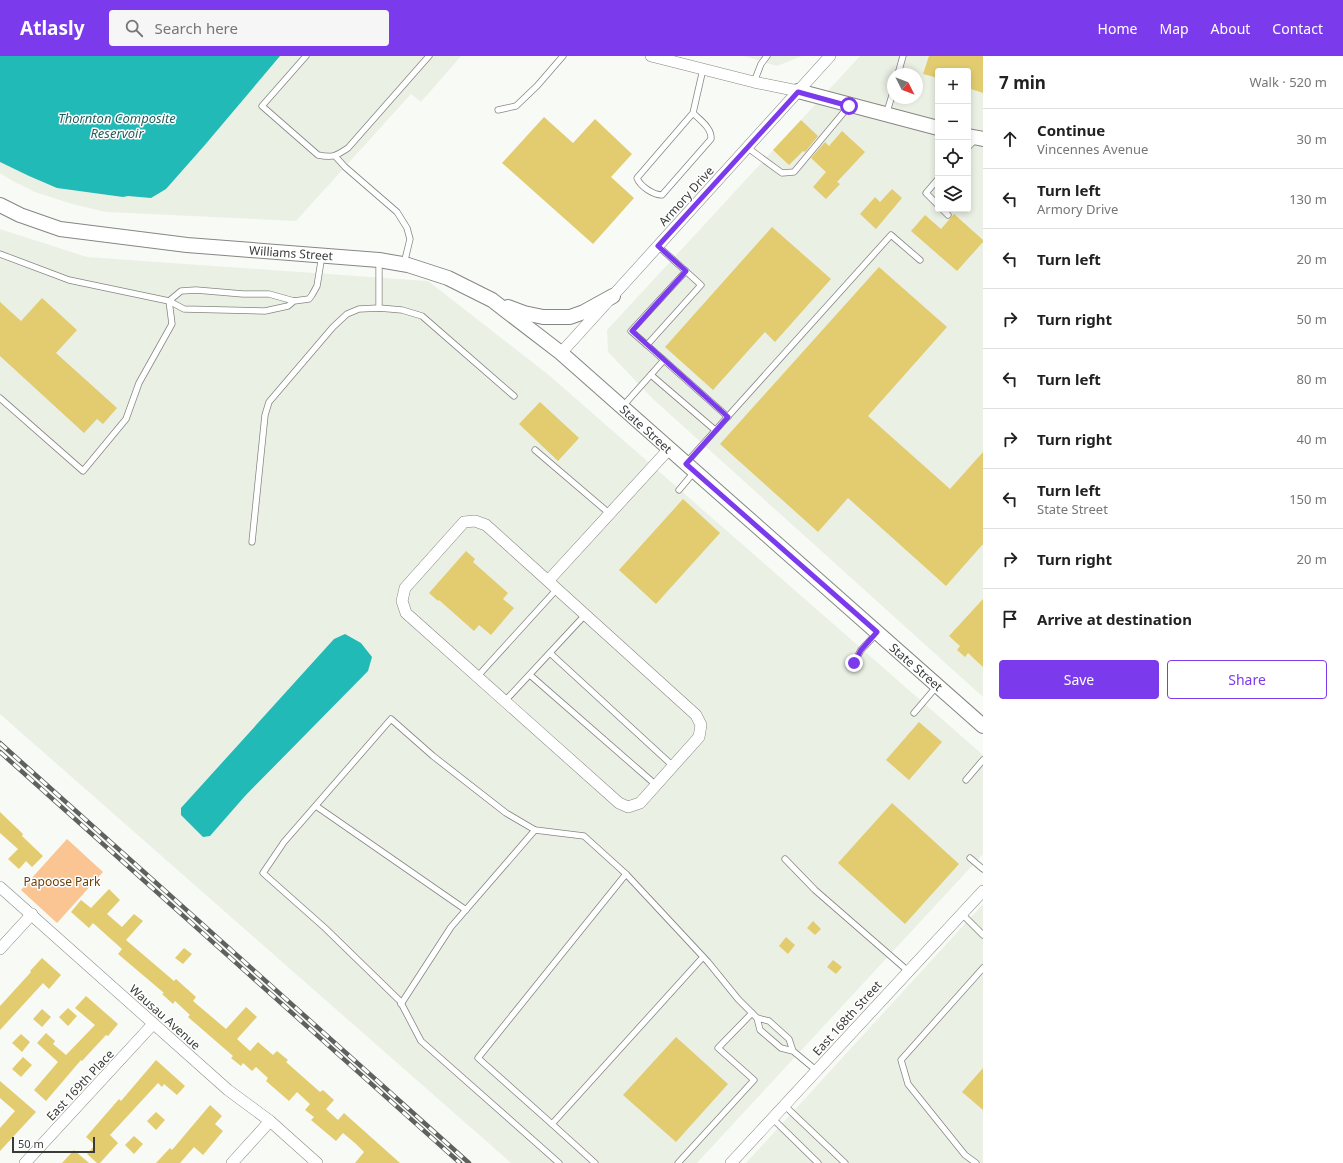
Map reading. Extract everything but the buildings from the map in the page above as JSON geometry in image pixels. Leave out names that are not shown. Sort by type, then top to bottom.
[{"type":"street","points":[[651,56],[935,127]]},
{"type":"street","name":"Armory Drive","points":[[561,354],[830,56]]},
{"type":"street","name":"Williams Street","points":[[0,204],[20,215],[60,229],[187,245],[379,260],[404,265],[448,278],[492,300],[561,354]]},
{"type":"street","points":[[492,300],[524,313],[543,317],[570,317],[584,312],[613,296]]},
{"type":"street","name":"State Street","points":[[561,354],[983,726]]},
{"type":"street","points":[[553,585],[610,514],[669,449]]},
{"type":"street","points":[[475,521],[486,525],[586,615],[696,715],[701,724],[699,737],[640,803],[628,807],[619,803],[406,612],[402,601],[406,588],[464,522],[475,521]]},
{"type":"street","name":"Wausau Avenue","points":[[0,887],[228,1090],[270,1121],[317,1163]]},
{"type":"street","name":"East 168th Street","points":[[731,1163],[983,892]]},
{"type":"street","points":[[0,949],[32,914]]},
{"type":"street","name":"East 169th Place","points":[[26,1163],[153,1024]]},
{"type":"street","points":[[232,1163],[270,1121]]},
{"type":"lane","points":[[306,56],[262,106],[318,155],[330,157],[335,156],[348,148],[429,56]]},
{"type":"lane","points":[[498,110],[516,106],[537,86],[562,56]]},
{"type":"lane","points":[[754,82],[761,64],[767,56]]},
{"type":"lane","points":[[900,68],[903,56]]},
{"type":"lane","points":[[693,114],[709,129],[711,139],[662,195],[656,195],[638,182],[637,178],[693,114],[703,69]]},
{"type":"lane","points":[[886,115],[889,104]]},
{"type":"lane","points":[[748,148],[782,173],[794,172],[849,106]]},
{"type":"lane","points":[[335,156],[345,167],[397,212],[407,228],[410,239],[404,265]]},
{"type":"lane","points":[[935,182],[926,193],[935,202]]},
{"type":"lane","points":[[945,212],[948,215]]},
{"type":"lane","points":[[679,490],[690,467],[715,430],[892,235],[920,260]]},
{"type":"lane","points":[[647,345],[701,285],[658,246]]},
{"type":"lane","points":[[0,254],[69,280],[169,301],[184,309],[265,311],[288,306],[294,301]]},
{"type":"lane","points":[[169,301],[181,291],[196,290],[243,294],[268,294],[294,301],[308,298],[312,295],[317,286],[322,255]]},
{"type":"lane","points":[[379,260],[379,308]]},
{"type":"lane","points":[[686,271],[632,331],[728,417]]},
{"type":"lane","points":[[0,398],[83,471],[126,419],[139,383],[172,324],[169,301]]},
{"type":"lane","points":[[252,542],[265,416],[269,402],[333,327],[347,314],[359,309],[379,308],[402,310],[422,316],[514,396]]},
{"type":"lane","points":[[622,407],[664,360]]},
{"type":"lane","points":[[651,375],[715,430]]},
{"type":"lane","points":[[534,450],[610,514]]},
{"type":"lane","points":[[477,676],[553,585]]},
{"type":"lane","points":[[505,701],[586,615]]},
{"type":"lane","points":[[854,663],[861,650],[877,632]]},
{"type":"lane","points":[[550,653],[673,766]]},
{"type":"lane","points":[[530,675],[656,784]]},
{"type":"lane","points":[[914,713],[937,685]]},
{"type":"lane","points":[[559,1163],[420,1041],[400,1001],[325,928],[263,873],[284,842],[391,719],[444,765],[506,813],[535,830],[584,836],[626,874],[757,1018],[769,1021],[789,1039],[793,1051]]},
{"type":"lane","points":[[966,780],[983,760]]},
{"type":"lane","points":[[316,806],[466,910]]},
{"type":"lane","points":[[402,1004],[451,927],[535,830]]},
{"type":"lane","points":[[970,858],[983,869]]},
{"type":"lane","points":[[785,859],[816,890],[908,971]]},
{"type":"lane","points":[[595,1163],[478,1058],[626,874]]},
{"type":"lane","points":[[962,914],[983,935]]},
{"type":"lane","points":[[552,1124],[703,957]]},
{"type":"lane","points":[[976,1163],[966,1155],[908,1084],[901,1060],[983,968]]},
{"type":"lane","points":[[678,1163],[754,1080],[718,1048],[752,1013]]},
{"type":"lane","points":[[757,1018],[760,1030],[781,1048],[793,1051],[817,1071]]},
{"type":"lane","points":[[785,1106],[845,1163]]},
{"type":"lane","points":[[773,1119],[818,1163]]},
{"type":"shaded area","points":[[0,56],[461,56],[421,102],[411,94],[296,221],[106,212],[72,204],[35,192],[11,180],[0,173]]},
{"type":"shaded area","points":[[744,56],[802,56],[777,66]]},
{"type":"shaded area","points":[[860,56],[983,56],[983,697],[653,399],[608,352],[607,330]]},
{"type":"shaded area","points":[[0,229],[87,257],[428,281],[550,376],[983,755],[983,854],[697,1163],[511,1163],[0,714]]},
{"type":"shaded area","points":[[983,904],[983,1163],[746,1163]]},
{"type":"green space","name":"Papoose Park","points":[[67,839],[103,872],[57,923],[21,890]]},
{"type":"water","name":"Thornton Composite Reservoir","points":[[0,56],[280,56],[166,189],[151,198],[123,197],[57,188],[0,162]]},
{"type":"water","points":[[345,634],[361,643],[372,657],[368,671],[245,796],[210,836],[203,837],[181,815],[181,808],[334,639]]},
{"type":"railway","points":[[0,743],[469,1163]]},
{"type":"railway","points":[[0,752],[460,1163]]},
{"type":"route","points":[[849,106],[798,92],[658,246],[686,271],[632,331],[728,417],[686,464],[877,632],[861,650],[854,663]]}]
